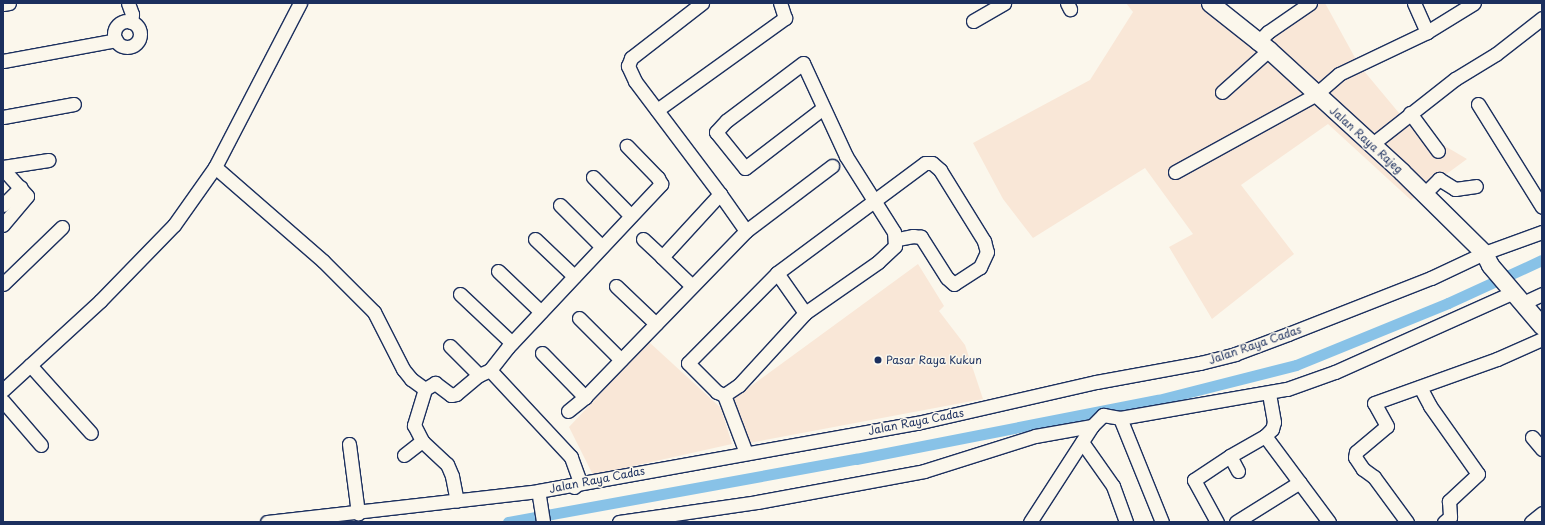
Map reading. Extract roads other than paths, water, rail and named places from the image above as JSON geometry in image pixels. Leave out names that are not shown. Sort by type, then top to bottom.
[{"type":"main road","name":"Jalan Raya Rajeg","points":[[1210,3],[1263,46],[1371,146],[1402,172],[1487,259],[1542,326]]},
{"type":"street","points":[[3,4],[9,3]]},
{"type":"street","points":[[128,3],[132,14],[131,22]]},
{"type":"street","points":[[3,390],[100,301],[174,225],[215,167],[300,3]]},
{"type":"street","points":[[702,3],[631,58],[628,66],[631,75],[746,231]]},
{"type":"street","points":[[657,110],[786,18],[780,3]]},
{"type":"street","points":[[973,21],[1004,3]]},
{"type":"street","points":[[1222,92],[1263,46],[1268,32],[1310,3]]},
{"type":"street","points":[[1414,3],[1427,32]]},
{"type":"street","points":[[1175,172],[1315,95],[1348,69],[1427,32],[1474,3]]},
{"type":"street","points":[[1371,146],[1410,113],[1455,79],[1496,54],[1542,18]]},
{"type":"street","points":[[121,22],[131,22],[138,28],[137,42],[123,46],[116,40],[114,35],[117,25],[121,22]]},
{"type":"street","points":[[3,61],[116,40]]},
{"type":"street","points":[[724,395],[739,385],[805,313],[878,262],[895,246],[896,239],[875,200],[846,156],[802,63],[726,121],[716,132],[745,168],[822,108]]},
{"type":"street","points":[[3,116],[74,104]]},
{"type":"street","points":[[1478,104],[1542,207]]},
{"type":"street","points":[[1410,113],[1438,151]]},
{"type":"street","points":[[457,501],[452,476],[447,464],[422,441],[414,422],[425,389],[432,384],[437,384],[451,395],[456,394],[484,373],[661,184],[658,178],[627,146]]},
{"type":"street","points":[[3,168],[48,160]]},
{"type":"street","points":[[746,453],[724,395],[717,392],[688,363],[776,273],[925,163],[932,163],[946,179],[984,241],[987,252],[980,267],[954,284],[947,278],[921,237],[913,236],[896,239]]},
{"type":"street","points":[[568,411],[585,397],[650,333],[656,324],[746,231],[832,166]]},
{"type":"street","points":[[215,167],[274,215],[368,305],[402,369],[425,389]]},
{"type":"street","points":[[3,168],[27,192],[26,199],[3,225]]},
{"type":"street","points":[[593,177],[631,216]]},
{"type":"street","points":[[1423,195],[1439,179],[1455,189],[1476,186]]},
{"type":"street","points":[[3,205],[21,187]]},
{"type":"street","points":[[662,257],[720,194]]},
{"type":"street","points":[[560,205],[602,247]]},
{"type":"street","points":[[3,284],[62,228]]},
{"type":"street","name":"Jalan Raya Cadas","points":[[267,522],[457,501],[580,482],[917,423],[1228,356],[1431,278],[1487,259],[1542,232]]},
{"type":"street","points":[[535,239],[574,276]]},
{"type":"street","points":[[643,239],[692,286]]},
{"type":"street","points":[[498,271],[541,312]]},
{"type":"street","points":[[776,273],[805,313]]},
{"type":"street","points":[[616,286],[656,324]]},
{"type":"street","points":[[460,294],[512,342]]},
{"type":"street","points":[[1030,522],[1095,422],[1103,415],[1120,418],[1269,393],[1335,372],[1515,295],[1542,294]]},
{"type":"street","points":[[579,318],[621,360]]},
{"type":"street","points":[[1407,522],[1374,477],[1363,469],[1355,457],[1356,452],[1387,426],[1374,404],[1497,359],[1542,339]]},
{"type":"street","points":[[450,346],[484,373],[571,457],[580,482],[541,511],[493,502],[486,497]]},
{"type":"street","points":[[542,353],[585,397]]},
{"type":"street","points":[[30,365],[91,432]]},
{"type":"street","points":[[1420,387],[1430,406],[1478,474],[1449,502],[1450,516],[1444,522]]},
{"type":"street","points":[[1217,522],[1194,480],[1230,456],[1265,436],[1274,422],[1269,393]]},
{"type":"street","points":[[3,401],[41,445]]},
{"type":"street","points":[[1120,418],[1162,522]]},
{"type":"street","points":[[619,522],[757,502],[924,471],[1035,436],[1095,422]]},
{"type":"street","points":[[1265,436],[1329,522]]},
{"type":"street","points":[[1532,437],[1542,449]]},
{"type":"street","points":[[404,455],[422,441]]},
{"type":"street","points":[[1082,442],[1113,486],[1126,522]]},
{"type":"street","points":[[349,444],[358,513]]},
{"type":"street","points":[[1230,456],[1238,471]]},
{"type":"street","points":[[1236,522],[1300,482]]},
{"type":"street","points":[[1531,522],[1542,513]]},
{"type":"waterway","points":[[508,522],[856,459],[1158,400],[1296,365],[1448,303],[1542,260]]},
{"type":"place","name":"Pasar Raya Kukun","points":[[878,360]]}]
